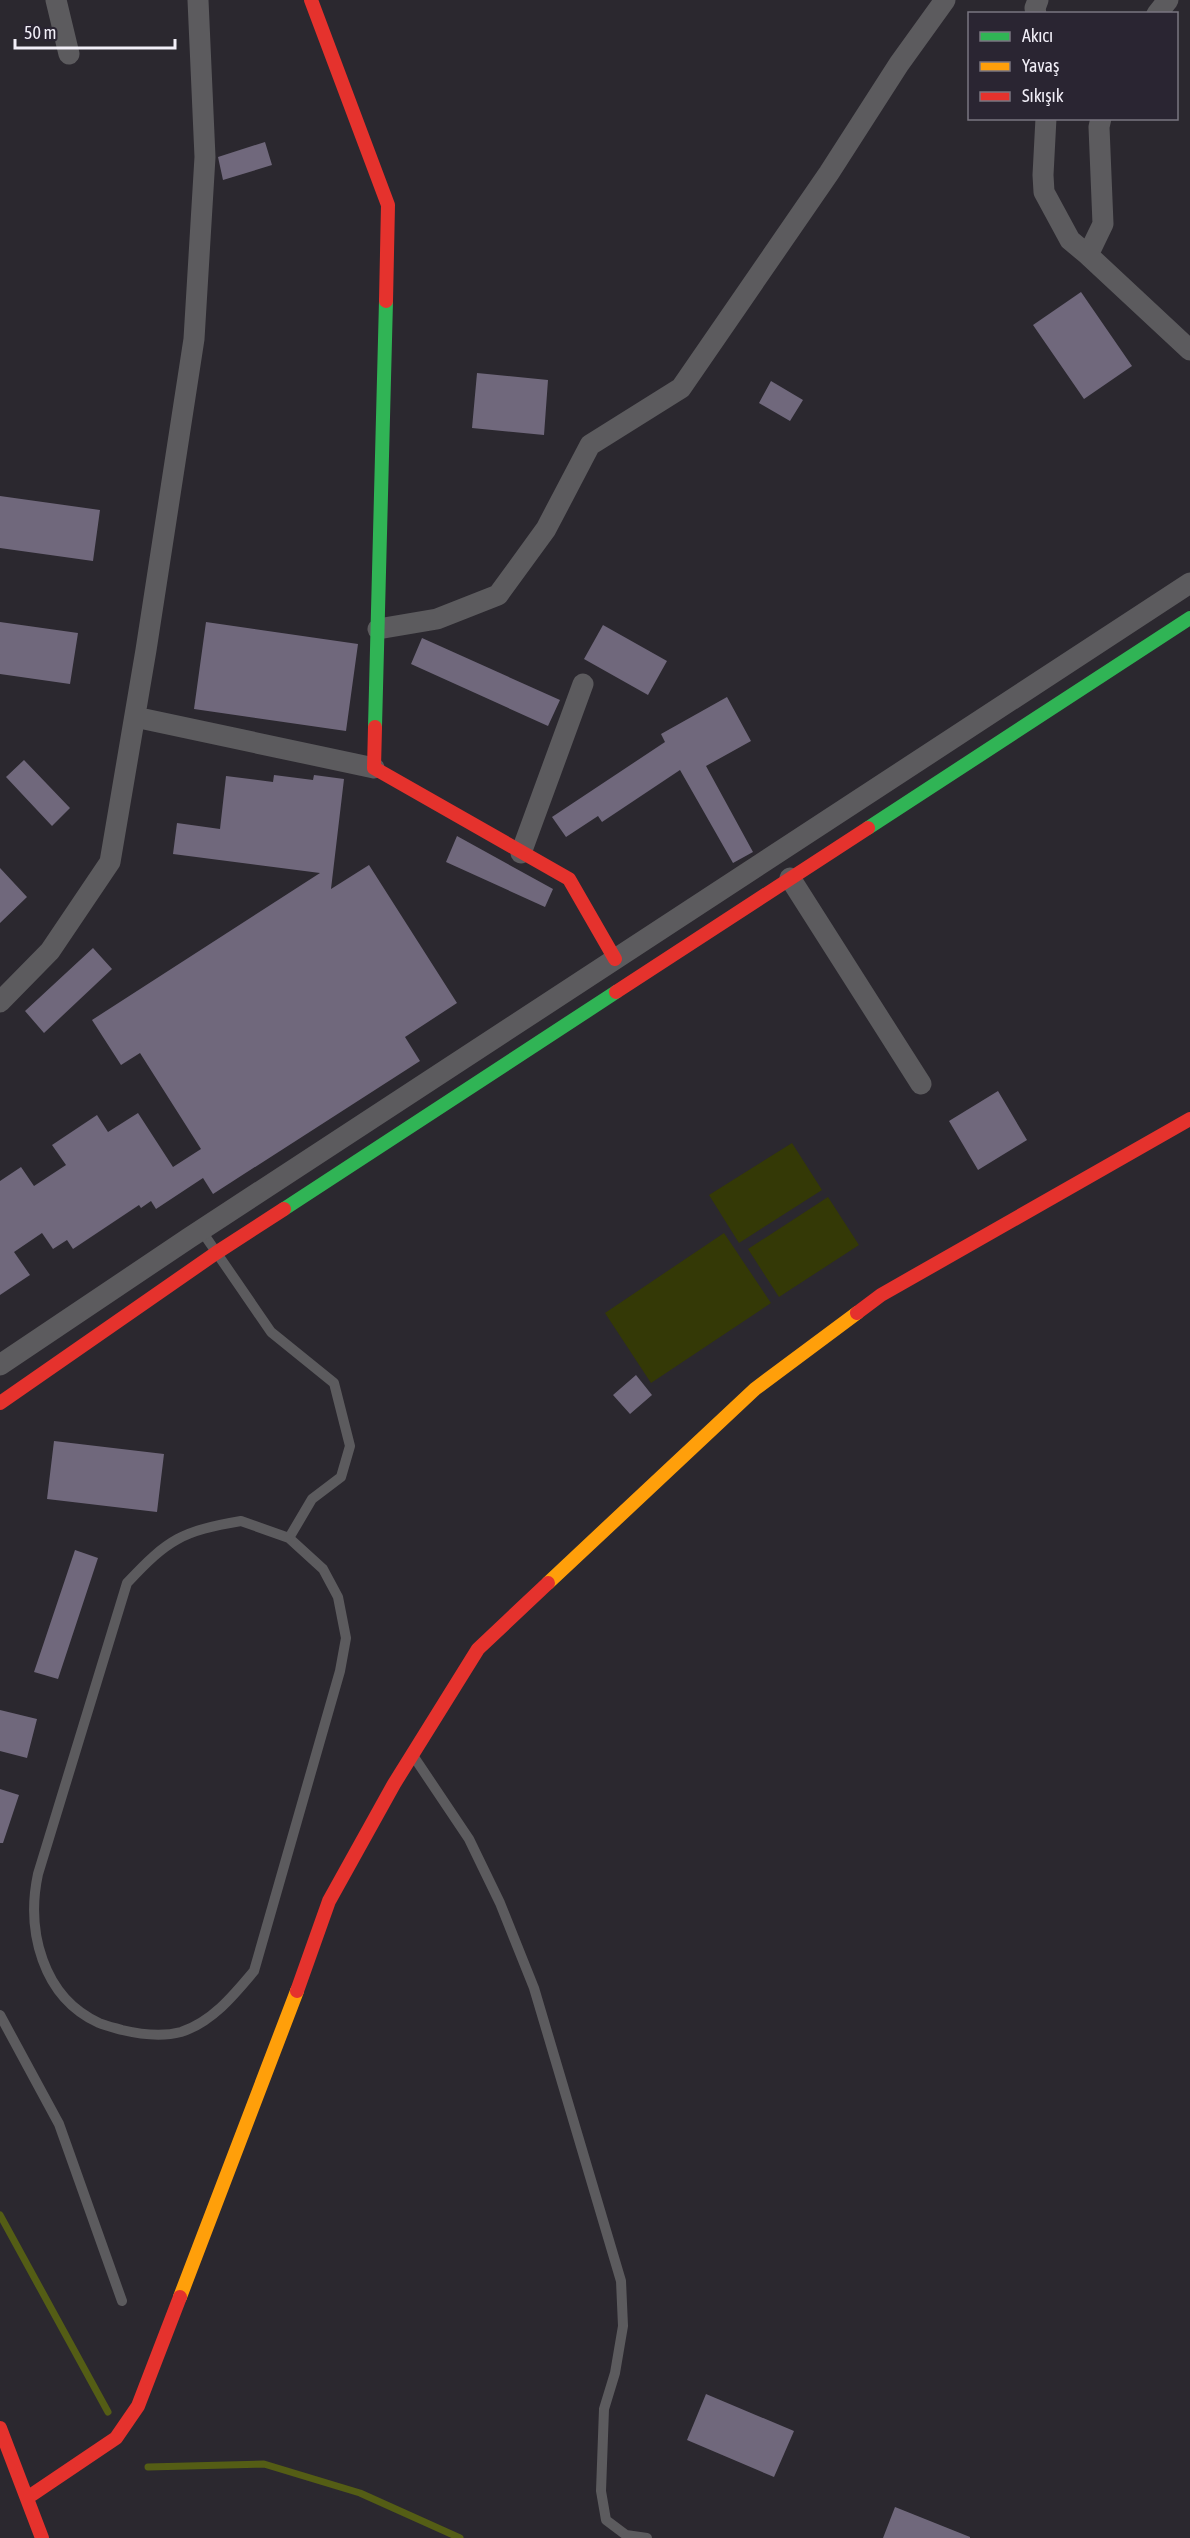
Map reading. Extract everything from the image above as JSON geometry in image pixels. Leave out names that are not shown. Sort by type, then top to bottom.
[{"type":"street","points":[[56,0],[69,54]]},
{"type":"street","points":[[0,1002],[51,951],[110,862],[194,339],[205,157],[198,0]]},
{"type":"street","points":[[311,0],[388,205],[374,768]]},
{"type":"street","points":[[378,629],[437,618],[498,594],[546,529],[590,445],[681,388],[829,173],[899,64],[945,0]]},
{"type":"street","points":[[1159,12],[1168,0]]},
{"type":"street","points":[[1046,120],[1044,192],[1070,240],[1190,350]]},
{"type":"street","points":[[1088,255],[1103,224],[1101,120]]},
{"type":"street","points":[[0,1365],[201,1230],[1190,583]]},
{"type":"street","points":[[0,1403],[216,1253],[1190,618]]},
{"type":"street","points":[[521,853],[583,684]]},
{"type":"street","points":[[135,717],[374,768],[569,879],[615,959]]},
{"type":"street","points":[[790,878],[921,1084]]},
{"type":"street","points":[[27,2498],[116,2438],[138,2406],[268,2071],[329,1901],[412,1754],[478,1649],[755,1389],[881,1295],[1190,1119]]},
{"type":"street","points":[[0,2428],[42,2538]]},
{"type":"lane","points":[[201,1230],[271,1332],[334,1383],[350,1446],[341,1477],[312,1499],[289,1538]]},
{"type":"lane","points":[[241,1521],[289,1538],[323,1569],[338,1597],[346,1638],[340,1671],[254,1971],[212,2016],[180,2032],[140,2035],[99,2023],[70,2004],[49,1976],[38,1943],[34,1923],[33,1897],[41,1862],[127,1583],[155,1553],[180,1536],[206,1527],[241,1521]]},
{"type":"lane","points":[[412,1754],[469,1839],[500,1904],[534,1988],[565,2089],[621,2281],[623,2326],[615,2373],[604,2409],[603,2501],[606,2520],[626,2535],[647,2538]]},
{"type":"lane","points":[[0,2015],[59,2124],[122,2301]]},
{"type":"green space","points":[[792,1143],[822,1190],[739,1243],[709,1195]]},
{"type":"green space","points":[[828,1197],[859,1245],[779,1297],[748,1249]]},
{"type":"green space","points":[[724,1233],[771,1303],[651,1383],[605,1313]]},
{"type":"building","points":[[265,142],[272,165],[223,180],[218,157]]},
{"type":"building","points":[[1081,292],[1132,366],[1084,399],[1033,325]]},
{"type":"building","points":[[477,373],[548,380],[544,435],[472,428]]},
{"type":"building","points":[[771,381],[803,400],[790,421],[759,403]]},
{"type":"building","points":[[0,496],[100,510],[93,561],[0,548]]},
{"type":"building","points":[[0,622],[78,633],[70,684],[0,674]]},
{"type":"building","points":[[206,622],[358,644],[346,731],[194,709]]},
{"type":"building","points":[[603,625],[667,661],[648,695],[584,659]]},
{"type":"building","points":[[422,638],[560,700],[548,726],[411,664]]},
{"type":"building","points":[[727,697],[751,741],[706,766],[753,852],[733,863],[680,770],[602,822],[598,816],[566,837],[552,817],[665,742],[661,734]]},
{"type":"building","points":[[24,760],[70,808],[52,826],[6,777]]},
{"type":"building","points":[[274,775],[313,780],[314,775],[344,779],[331,889],[369,865],[457,1003],[405,1037],[420,1061],[213,1194],[203,1178],[156,1209],[151,1201],[141,1208],[139,1205],[73,1249],[67,1240],[53,1249],[42,1233],[14,1252],[30,1275],[0,1295],[0,1181],[21,1167],[34,1186],[66,1165],[52,1145],[97,1115],[108,1132],[138,1113],[173,1167],[201,1149],[140,1053],[121,1065],[92,1020],[320,873],[173,854],[177,823],[220,829],[226,776],[273,782]]},
{"type":"building","points":[[457,836],[553,889],[545,907],[446,862]]},
{"type":"building","points":[[0,868],[27,897],[0,923]]},
{"type":"building","points":[[93,948],[112,969],[44,1033],[25,1011]]},
{"type":"building","points":[[998,1091],[1027,1140],[978,1170],[949,1121]]},
{"type":"building","points":[[636,1375],[652,1395],[630,1414],[613,1395]]},
{"type":"building","points":[[54,1441],[164,1454],[157,1512],[47,1499]]},
{"type":"building","points":[[75,1550],[98,1558],[58,1679],[34,1672]]},
{"type":"building","points":[[0,1710],[37,1719],[27,1758],[0,1751]]},
{"type":"building","points":[[0,1789],[19,1795],[3,1843],[0,1843]]},
{"type":"building","points":[[706,2394],[794,2431],[774,2477],[687,2440]]},
{"type":"building","points":[[895,2507],[970,2537],[970,2538],[883,2538]]},
{"type":"waterway","points":[[0,2215],[108,2412]]},
{"type":"waterway","points":[[148,2467],[264,2464],[360,2493],[460,2538]]},
{"type":"traffic: fast","points":[[375,727],[386,301]]},
{"type":"traffic: fast","points":[[868,828],[1190,618]]},
{"type":"traffic: fast","points":[[284,1209],[616,992]]},
{"type":"traffic: slow","points":[[548,1583],[755,1389],[857,1313]]},
{"type":"traffic: slow","points":[[180,2297],[297,1991]]},
{"type":"traffic: jam","points":[[311,0],[388,205],[386,301]]},
{"type":"traffic: jam","points":[[375,727],[374,768],[569,879],[615,959]]},
{"type":"traffic: jam","points":[[616,992],[868,828]]},
{"type":"traffic: jam","points":[[857,1313],[881,1295],[1190,1119]]},
{"type":"traffic: jam","points":[[0,1403],[216,1253],[284,1209]]},
{"type":"traffic: jam","points":[[297,1991],[329,1901],[394,1784],[478,1649],[548,1583]]},
{"type":"traffic: jam","points":[[27,2498],[116,2438],[138,2406],[180,2297]]},
{"type":"traffic: jam","points":[[0,2428],[42,2538]]}]
